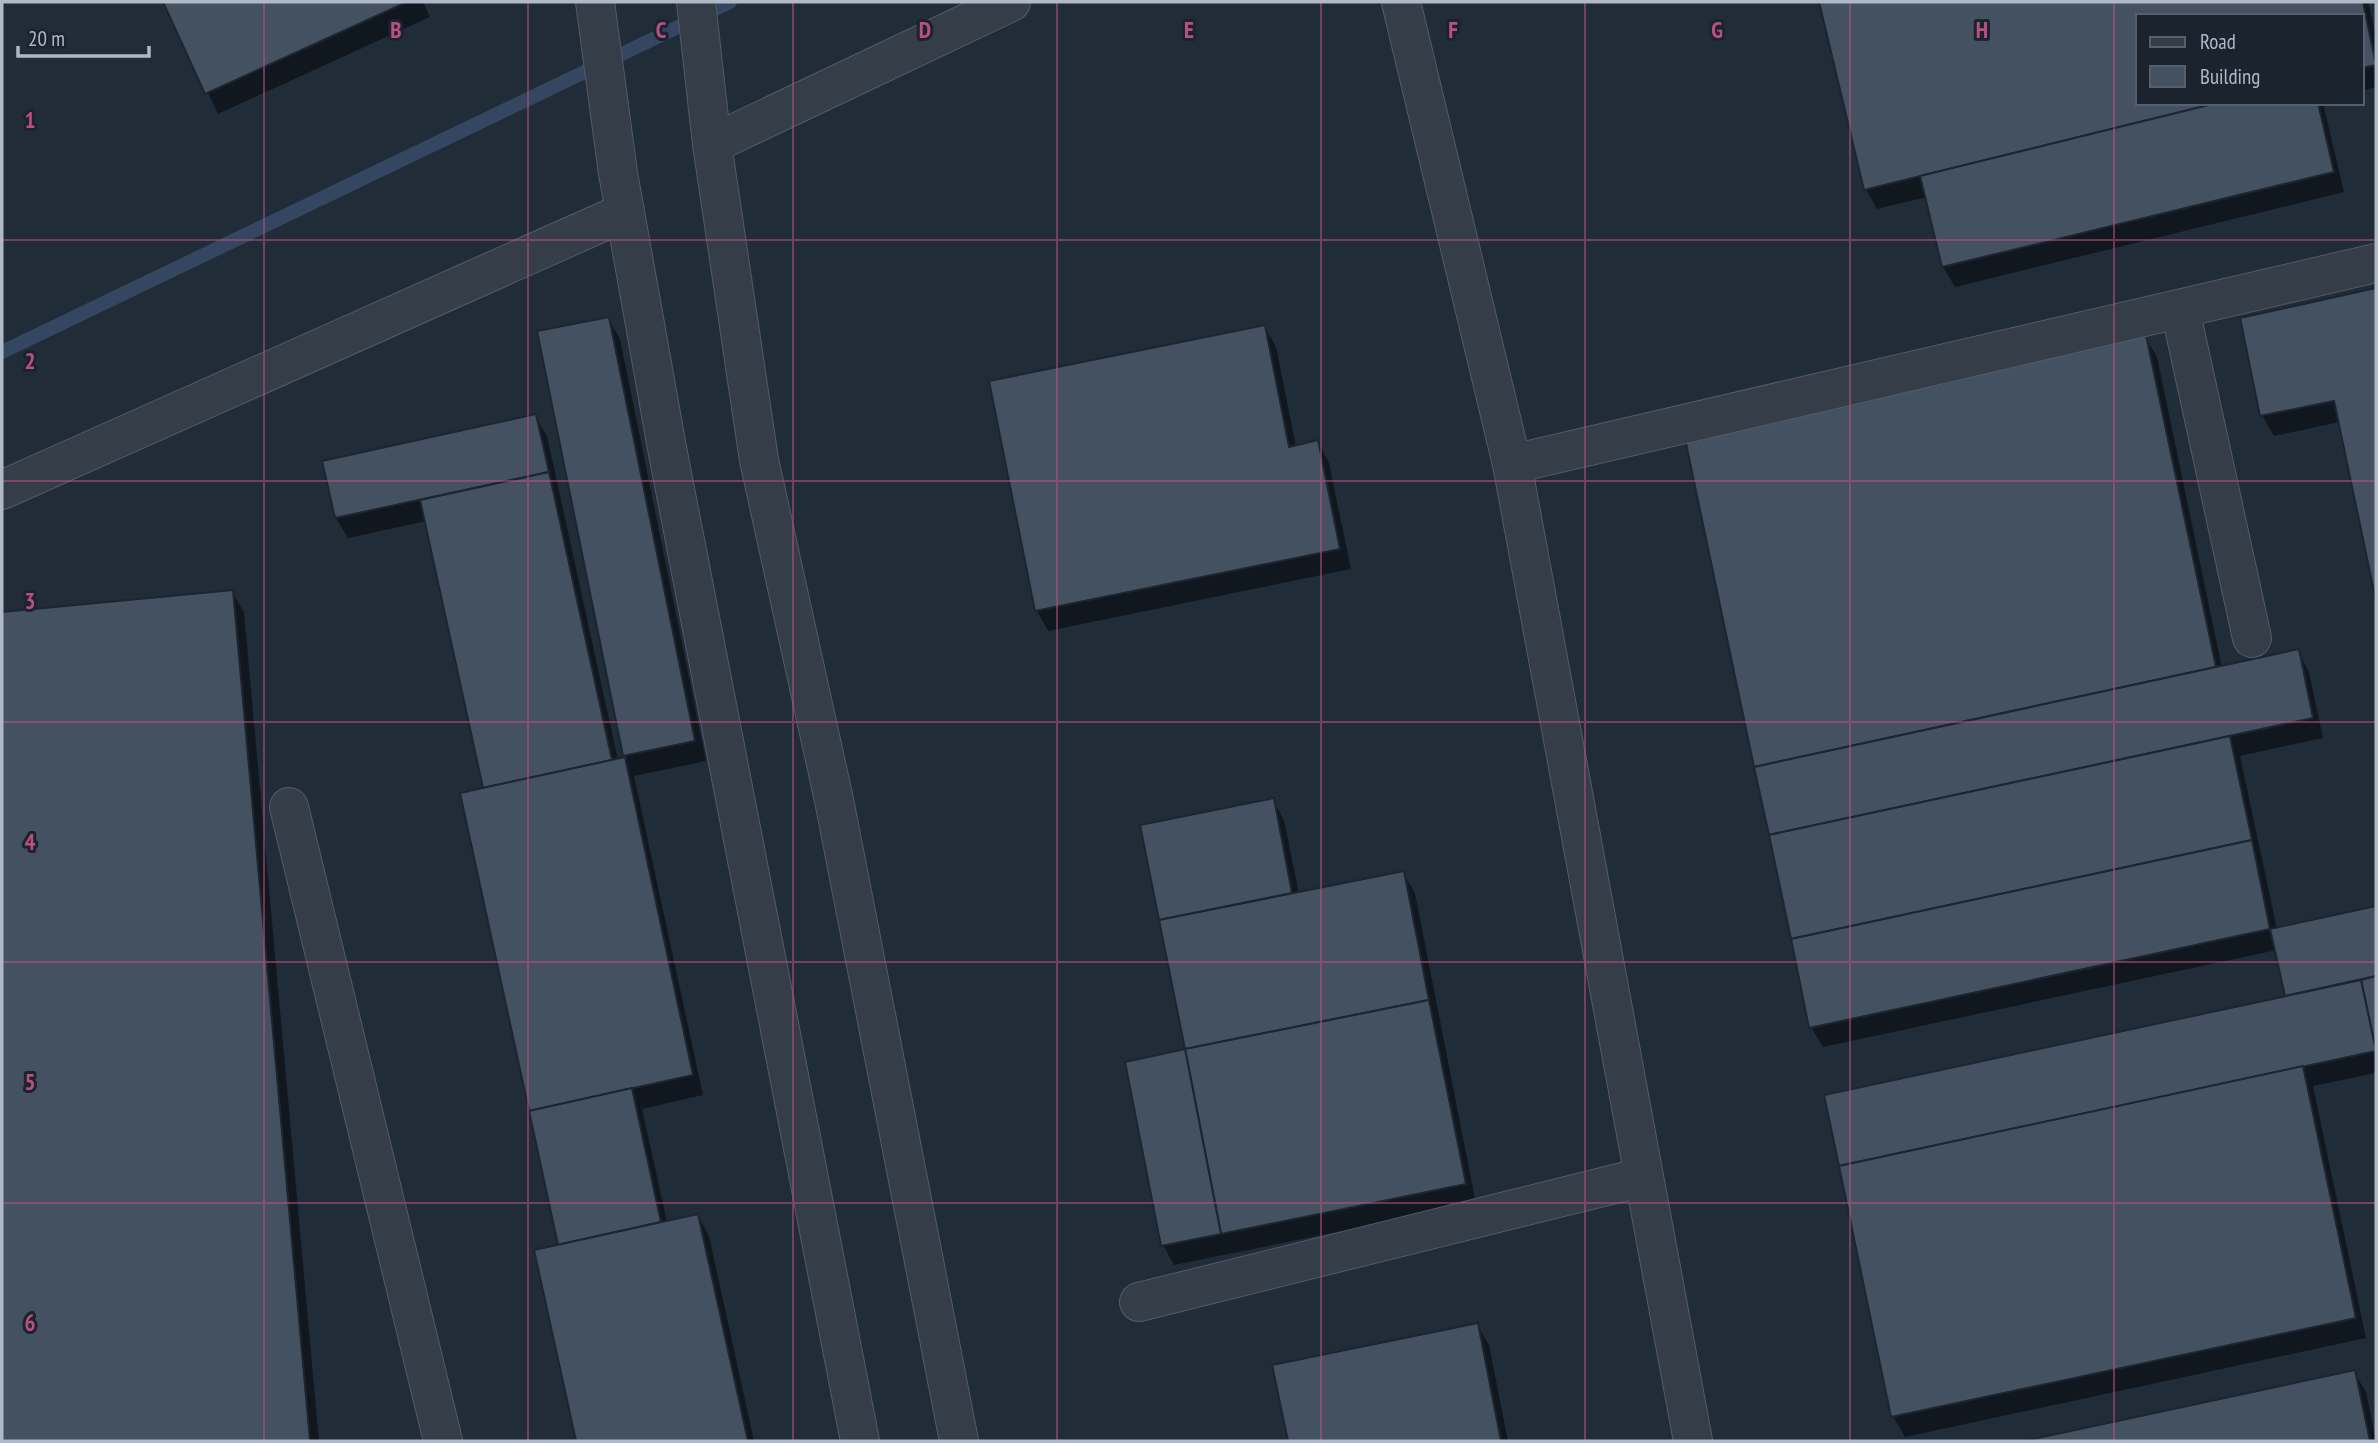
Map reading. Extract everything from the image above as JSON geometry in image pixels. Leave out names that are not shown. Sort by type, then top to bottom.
[{"type":"street","points":[[595,2],[618,173],[667,448],[860,1441]]},
{"type":"street","points":[[696,2],[712,145],[759,460],[837,813],[959,1441]]},
{"type":"street","points":[[712,145],[1011,2]]},
{"type":"street","points":[[1401,2],[1512,464],[1693,1441]]},
{"type":"street","points":[[2,490],[625,212]]},
{"type":"street","points":[[1512,464],[2376,263]]},
{"type":"street","points":[[2180,309],[2252,638]]},
{"type":"street","points":[[289,807],[443,1441]]},
{"type":"street","points":[[1139,1303],[1643,1177]]},
{"type":"building","points":[[163,2],[407,2],[205,94]]},
{"type":"building","points":[[1819,2],[2363,2],[2376,65],[2364,68],[2364,14],[2136,14],[2136,105],[2209,105],[1864,190]]},
{"type":"building","points":[[2209,105],[2318,105],[2334,172],[1942,267],[1920,176]]},
{"type":"building","points":[[2376,288],[2376,601],[2334,401],[2260,416],[2240,318]]},
{"type":"building","points":[[609,317],[695,741],[623,756],[537,331]]},
{"type":"building","points":[[1265,325],[1289,447],[1318,440],[1340,549],[1035,611],[989,381]]},
{"type":"building","points":[[2146,335],[2216,667],[1754,767],[1684,434]]},
{"type":"building","points":[[536,414],[549,472],[335,518],[322,461]]},
{"type":"building","points":[[549,472],[612,760],[483,788],[420,500]]},
{"type":"building","points":[[233,590],[310,1441],[2,1441],[2,612]]},
{"type":"building","points":[[2299,649],[2313,718],[1769,835],[1754,767]]},
{"type":"building","points":[[2230,736],[2252,840],[1791,939],[1769,835]]},
{"type":"building","points":[[625,757],[693,1075],[529,1111],[460,793]]},
{"type":"building","points":[[1274,798],[1292,893],[1159,920],[1140,825]]},
{"type":"building","points":[[2252,840],[2270,929],[1809,1028],[1791,939]]},
{"type":"building","points":[[1404,871],[1429,1000],[1185,1049],[1159,920]]},
{"type":"building","points":[[2376,906],[2376,976],[2285,996],[2270,929]]},
{"type":"building","points":[[2376,976],[2376,1050],[2361,980]]},
{"type":"building","points":[[2361,980],[2376,1051],[1839,1166],[1824,1095]]},
{"type":"building","points":[[1429,1000],[1466,1184],[1221,1234],[1185,1049]]},
{"type":"building","points":[[1185,1049],[1221,1234],[1161,1246],[1125,1062]]},
{"type":"building","points":[[2303,1066],[2356,1318],[1891,1417],[1839,1166]]},
{"type":"building","points":[[632,1088],[661,1222],[558,1245],[529,1111]]},
{"type":"building","points":[[698,1214],[748,1441],[576,1441],[534,1250]]},
{"type":"building","points":[[1478,1323],[1501,1441],[1288,1441],[1272,1365]]},
{"type":"building","points":[[2355,1370],[2370,1441],[2024,1441]]},
{"type":"waterway","points":[[2,352],[730,2]]}]
